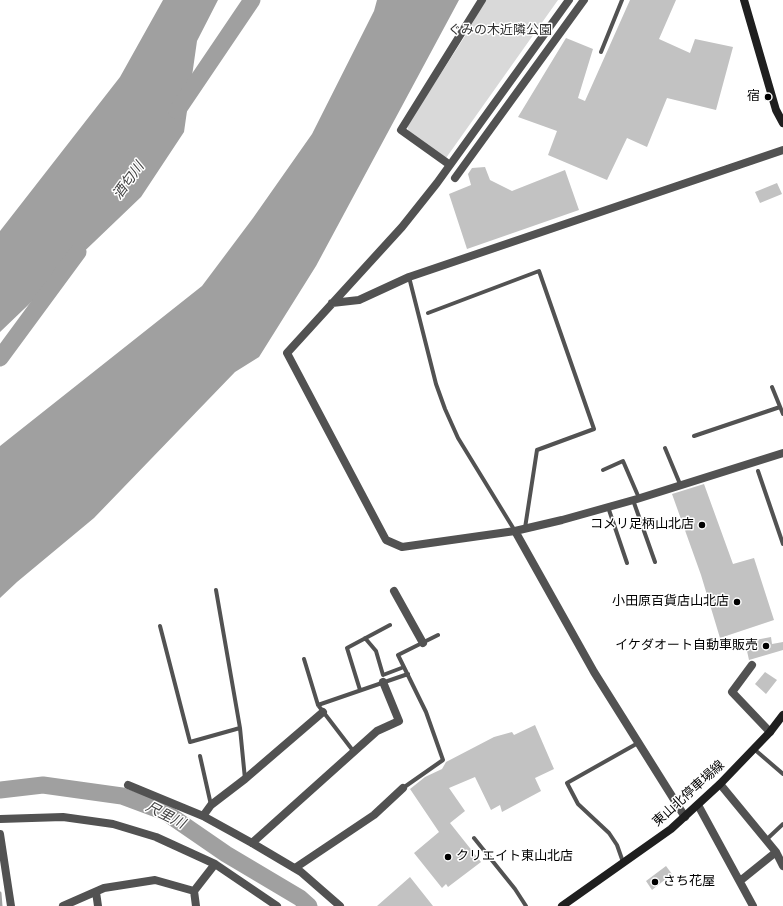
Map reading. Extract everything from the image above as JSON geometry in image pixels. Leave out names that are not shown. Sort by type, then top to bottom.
[{"type":"main road","points":[[744,0],[776,110],[783,123]]},
{"type":"main road","name":"東山北停車場線","points":[[562,906],[671,829],[685,817],[720,784],[770,732],[783,715]]},
{"type":"street","points":[[450,164],[401,130],[482,0]]},
{"type":"street","points":[[569,0],[450,164],[402,227],[287,353],[386,540],[402,547],[515,531],[636,499],[783,453]]},
{"type":"street","points":[[455,178],[584,0]]},
{"type":"street","points":[[332,303],[359,300],[409,277],[783,150]]},
{"type":"street","points":[[515,531],[587,659],[685,817]]},
{"type":"street","points":[[394,591],[423,643]]},
{"type":"street","points":[[752,665],[732,692],[770,732]]},
{"type":"street","points":[[252,843],[377,731],[399,721],[383,682]]},
{"type":"street","points":[[203,816],[211,805],[245,779],[323,712]]},
{"type":"street","points":[[720,784],[776,852],[783,866]]},
{"type":"street","points":[[128,786],[203,816],[252,843],[294,868],[340,906]]},
{"type":"street","points":[[294,868],[374,815],[403,788]]},
{"type":"street","points":[[698,805],[753,906]]},
{"type":"street","points":[[0,819],[64,817],[113,824],[156,837],[215,864],[277,906]]},
{"type":"street","points":[[0,834],[11,906]]},
{"type":"street","points":[[740,881],[776,852]]},
{"type":"street","points":[[196,906],[194,892],[215,864]]},
{"type":"street","points":[[63,906],[104,888],[155,880],[194,892]]},
{"type":"street","points":[[96,892],[98,906]]},
{"type":"lane","points":[[601,52],[622,0]]},
{"type":"lane","points":[[428,313],[539,271],[594,429],[537,450],[524,528]]},
{"type":"lane","points":[[409,277],[436,384],[445,409],[458,438],[515,531]]},
{"type":"lane","points":[[772,387],[783,414]]},
{"type":"lane","points":[[694,436],[780,407]]},
{"type":"lane","points":[[665,448],[680,484]]},
{"type":"lane","points":[[603,470],[623,461],[655,562]]},
{"type":"lane","points":[[758,471],[783,544]]},
{"type":"lane","points":[[608,507],[627,563]]},
{"type":"lane","points":[[216,590],[240,728],[245,779]]},
{"type":"lane","points":[[360,690],[347,648],[390,625]]},
{"type":"lane","points":[[160,626],[190,742],[240,728]]},
{"type":"lane","points":[[403,788],[443,760],[426,712],[398,656],[438,635]]},
{"type":"lane","points":[[365,638],[376,651],[383,675],[404,667]]},
{"type":"lane","points":[[304,659],[318,705],[354,752]]},
{"type":"lane","points":[[318,705],[408,674]]},
{"type":"lane","points":[[623,862],[617,845],[609,833],[578,804],[567,784],[638,743]]},
{"type":"lane","points":[[754,748],[783,774]]},
{"type":"lane","points":[[200,756],[211,805]]},
{"type":"lane","points":[[766,840],[783,824]]},
{"type":"lane","points":[[474,838],[515,889],[526,906]]},
{"type":"green space","name":"ぐみの木近隣公園","points":[[485,0],[558,0],[446,158],[409,132],[407,126],[467,33]]},
{"type":"water","points":[[163,0],[218,0],[197,41],[184,132],[141,197],[0,332],[0,231],[120,77]]},
{"type":"water","points":[[377,0],[459,0],[316,266],[259,357],[235,372],[94,518],[0,598],[0,446],[202,286],[253,218],[312,134],[374,11]]},
{"type":"building","points":[[630,0],[676,0],[659,39],[690,53],[695,39],[733,47],[716,110],[667,98],[647,147],[627,138],[607,180],[548,155],[557,131],[518,117],[566,38],[593,49],[578,98],[585,101]]},
{"type":"building","points":[[485,167],[490,180],[512,191],[565,170],[579,210],[467,249],[449,194],[471,185],[468,174],[472,168]]},
{"type":"building","points":[[777,183],[782,194],[760,203],[755,192]]},
{"type":"building","points":[[704,484],[733,564],[754,558],[774,620],[720,638],[701,575],[672,494]]},
{"type":"building","points":[[771,637],[772,644],[783,642],[783,650],[749,660],[745,642]]},
{"type":"building","points":[[765,672],[777,680],[766,694],[755,684]]},
{"type":"building","points":[[535,725],[554,769],[535,778],[541,791],[502,812],[500,805],[491,810],[475,777],[449,788],[465,811],[450,823],[481,862],[448,887],[446,884],[442,888],[414,853],[439,832],[410,789],[425,777],[442,769],[446,762],[494,737],[512,732],[514,735]]},
{"type":"building","points":[[666,866],[672,874],[652,890],[646,881]]},
{"type":"building","points":[[410,877],[433,906],[377,906]]},
{"type":"waterway","name":"酒匂川","points":[[177,111],[252,0]]},
{"type":"waterway","name":"酒匂川","points":[[0,358],[78,252]]},
{"type":"waterway","name":"尺里川","points":[[0,790],[43,785],[122,796],[165,812],[226,854],[300,898],[309,906]]},
{"type":"waterway","points":[[0,893],[1,906]]},
{"type":"place","name":"宿","points":[[768,97]]},
{"type":"place","name":"コメリ足柄山北店","points":[[702,525]]},
{"type":"place","name":"小田原百貨店山北店","points":[[737,602]]},
{"type":"place","name":"イケダオート自動車販売","points":[[766,646]]},
{"type":"place","name":"クリエイト東山北店","points":[[448,857]]},
{"type":"place","name":"さち花屋","points":[[655,882]]}]
